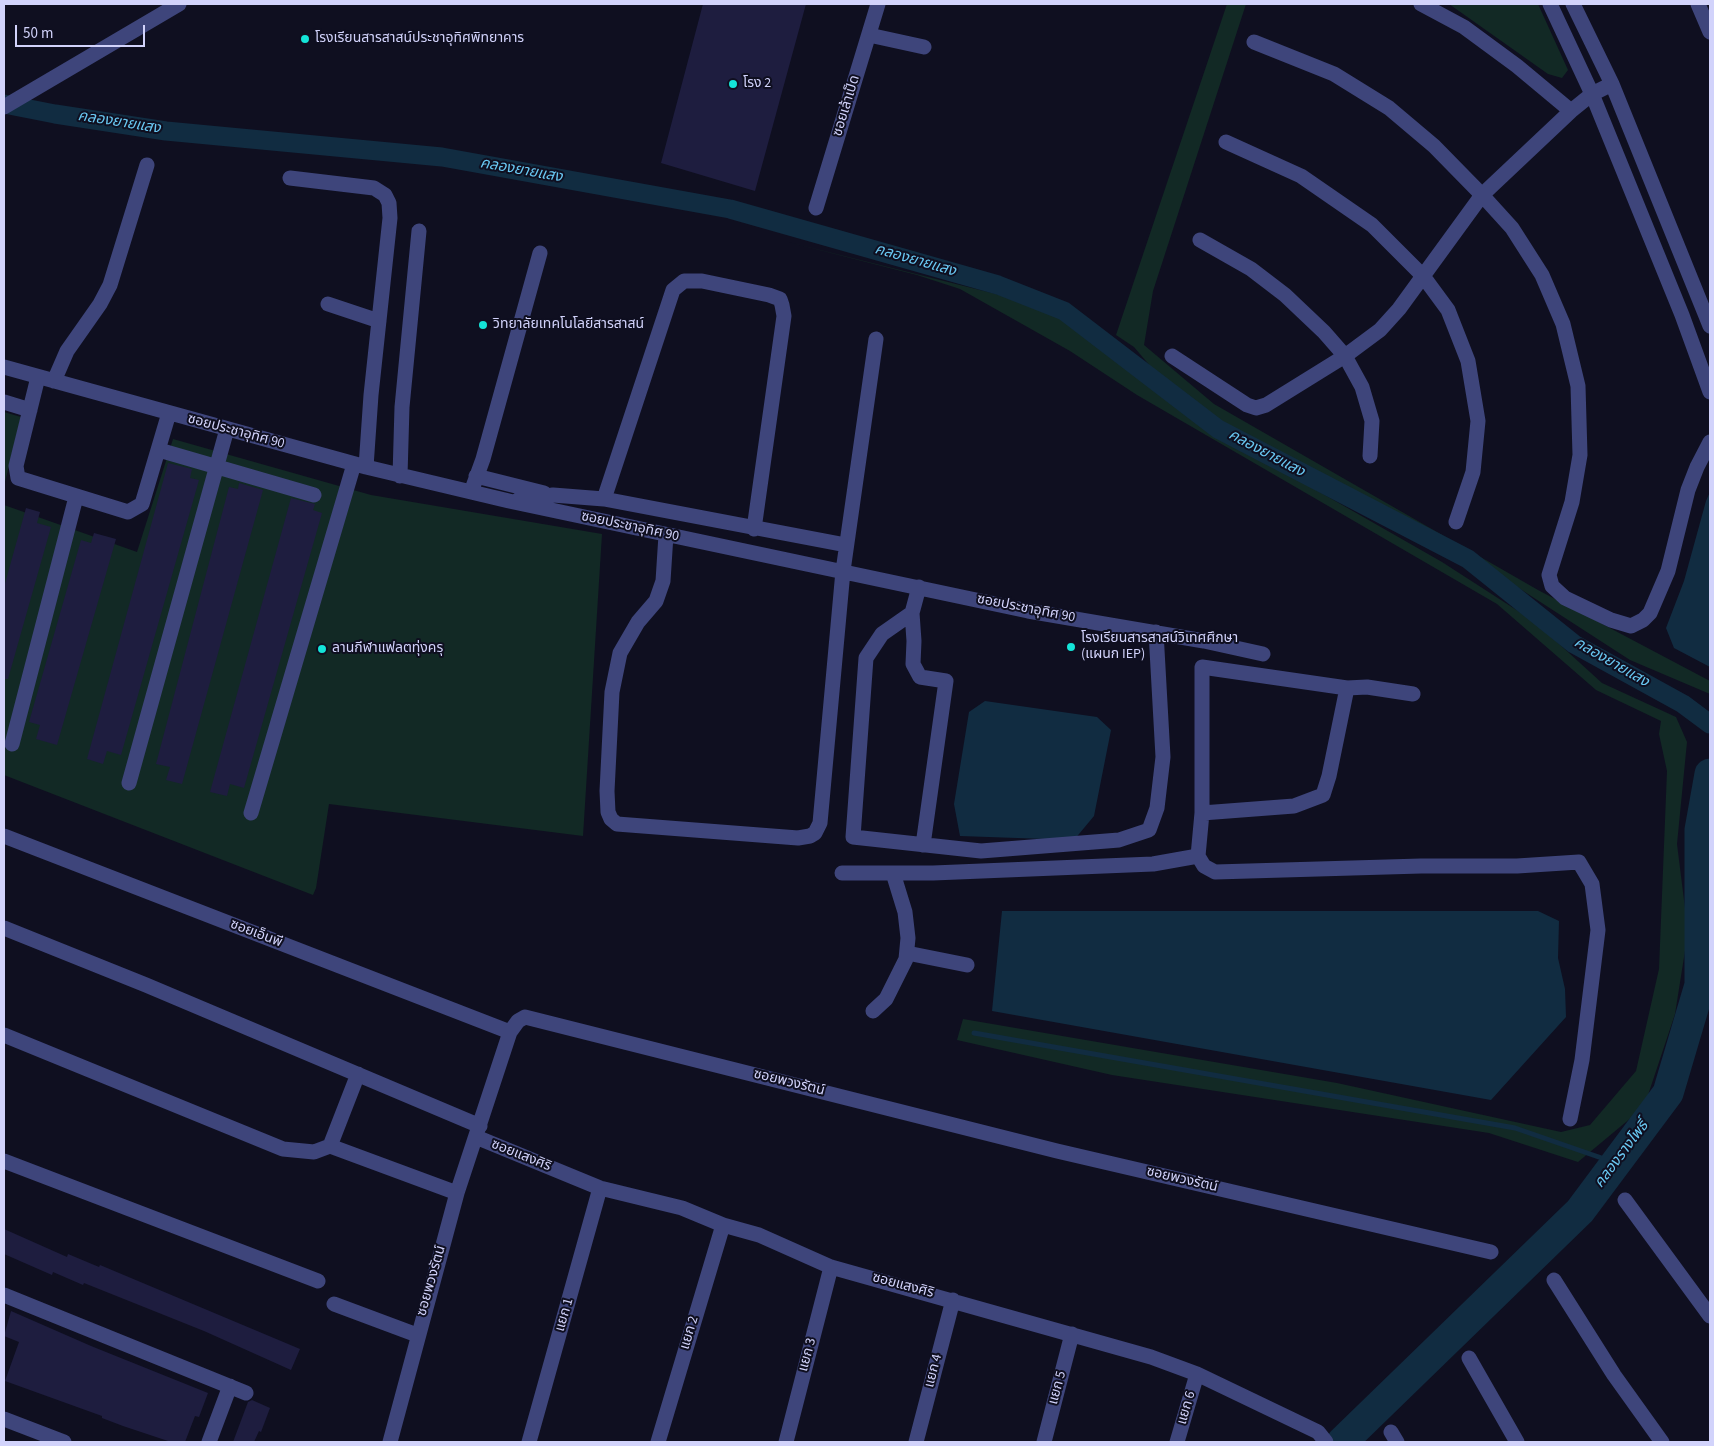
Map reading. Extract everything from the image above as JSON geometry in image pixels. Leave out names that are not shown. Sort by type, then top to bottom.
[{"type":"street","points":[[4,107],[179,4]]},
{"type":"street","name":"ซอยเล้าเป็ด","points":[[816,208],[878,4]]},
{"type":"street","points":[[1421,4],[1471,33],[1517,66],[1571,111]]},
{"type":"street","points":[[1550,4],[1592,94],[1682,315],[1710,392]]},
{"type":"street","points":[[1573,4],[1612,84],[1710,326]]},
{"type":"street","points":[[1698,4],[1710,32]]},
{"type":"street","points":[[869,35],[924,47]]},
{"type":"street","points":[[1254,42],[1334,74],[1389,108],[1434,146],[1482,195],[1512,228],[1542,274],[1563,324],[1578,386],[1580,455],[1572,502],[1549,575],[1552,586],[1565,598],[1611,620],[1631,626],[1643,620],[1650,613],[1668,571],[1688,490],[1697,466],[1710,442]]},
{"type":"street","points":[[1172,356],[1247,405],[1256,408],[1266,405],[1345,356],[1380,330],[1399,309],[1482,195],[1571,111],[1592,94],[1612,84]]},
{"type":"street","points":[[1226,142],[1301,176],[1372,225],[1423,276],[1448,310],[1468,361],[1478,421],[1473,472],[1456,522]]},
{"type":"street","points":[[54,381],[67,351],[100,304],[110,285],[147,165]]},
{"type":"street","points":[[250,813],[360,466],[390,218],[389,203],[385,195],[374,188],[290,178]]},
{"type":"street","points":[[400,476],[402,407],[419,231]]},
{"type":"street","points":[[1200,240],[1251,269],[1285,295],[1324,332],[1345,356],[1362,387],[1372,421],[1370,456]]},
{"type":"street","points":[[471,492],[540,253]]},
{"type":"street","points":[[604,499],[673,290],[684,281],[702,281],[770,295],[780,299],[782,305],[784,316],[754,528]]},
{"type":"street","points":[[328,304],[379,321]]},
{"type":"street","points":[[666,535],[664,581],[656,601],[638,622],[620,653],[612,692],[607,791],[608,812],[616,824],[798,838],[810,836],[816,833],[820,823],[846,545],[876,339]]},
{"type":"street","name":"ซอยประชาอุทิศ 90","points":[[4,367],[400,476],[666,535],[1028,611],[1156,632],[1263,654]]},
{"type":"street","points":[[38,377],[16,466],[18,478],[128,512],[142,504],[169,413]]},
{"type":"street","points":[[4,402],[30,410]]},
{"type":"street","points":[[129,783],[227,429]]},
{"type":"street","points":[[159,450],[314,495]]},
{"type":"street","points":[[476,476],[553,495],[604,499],[846,545]]},
{"type":"street","points":[[510,501],[553,495]]},
{"type":"street","points":[[12,744],[76,497]]},
{"type":"street","points":[[919,587],[912,613],[914,641],[912,664],[920,676],[946,681],[923,845]]},
{"type":"street","points":[[912,613],[882,634],[866,658],[853,837],[981,852],[1119,840],[1149,830],[1157,808],[1163,757],[1156,632]]},
{"type":"street","points":[[1204,641],[1202,667],[1202,814],[1198,856],[1204,866],[1215,872],[1420,866],[1517,866],[1579,862],[1592,884],[1598,930],[1582,1060],[1570,1119]]},
{"type":"street","points":[[1202,667],[1347,688],[1367,687],[1413,694]]},
{"type":"street","points":[[1202,814],[1294,806],[1323,795],[1329,776],[1347,688]]},
{"type":"street","name":"ซอยเอ็นพี","points":[[4,836],[510,1032]]},
{"type":"street","points":[[842,873],[1153,864],[1198,856]]},
{"type":"street","points":[[873,1011],[886,999],[895,984],[907,953],[905,912],[892,873]]},
{"type":"street","name":"ซอยแสงศิริ","points":[[4,928],[358,1074],[600,1188],[682,1208],[724,1225],[759,1235],[831,1267],[1151,1357],[1197,1374],[1322,1437]]},
{"type":"street","points":[[907,953],[967,965]]},
{"type":"street","name":"ซอยพวงรัตน์","points":[[390,1442],[417,1334],[457,1193],[510,1032],[518,1021],[525,1018],[1057,1150],[1491,1252]]},
{"type":"street","points":[[4,1035],[283,1149],[314,1152],[330,1146],[457,1193]]},
{"type":"street","points":[[330,1146],[358,1074]]},
{"type":"street","points":[[4,1161],[318,1281]]},
{"type":"street","name":"แยก 1","points":[[529,1442],[600,1188]]},
{"type":"street","points":[[1625,1200],[1710,1316]]},
{"type":"street","name":"แยก 2","points":[[658,1442],[724,1225]]},
{"type":"street","name":"แยก 3","points":[[786,1442],[831,1267]]},
{"type":"street","points":[[1554,1280],[1614,1375],[1662,1442]]},
{"type":"street","points":[[4,1295],[246,1393]]},
{"type":"street","name":"แยก 4","points":[[916,1442],[953,1300]]},
{"type":"street","points":[[334,1304],[417,1334]]},
{"type":"street","name":"แยก 5","points":[[1044,1442],[1072,1334]]},
{"type":"street","points":[[1469,1358],[1517,1442]]},
{"type":"street","name":"แยก 6","points":[[1178,1442],[1197,1374]]},
{"type":"street","points":[[208,1442],[230,1386]]},
{"type":"street","points":[[4,1419],[64,1442]]},
{"type":"green space","points":[[1227,4],[1246,4],[1153,291],[1144,345],[1214,404],[1538,590],[1710,681],[1710,694],[1630,660],[1494,572],[1207,417],[1157,374],[1134,347],[1116,335]]},
{"type":"green space","points":[[1449,4],[1538,4],[1568,70],[1562,78],[1548,74]]},
{"type":"green space","points":[[788,242],[1032,303],[1062,319],[1225,438],[1442,562],[1535,622],[1602,683],[1676,717],[1687,742],[1677,844],[1688,932],[1675,1014],[1644,1107],[1578,1162],[1489,1133],[1112,1075],[957,1040],[963,1019],[1337,1083],[1561,1132],[1590,1125],[1636,1071],[1659,969],[1667,771],[1659,734],[1661,721],[1596,690],[1497,604],[1137,395],[1070,351],[960,289],[917,275]]},
{"type":"green space","points":[[4,412],[21,417],[4,486]]},
{"type":"green space","points":[[173,439],[371,495],[602,534],[583,836],[329,804],[316,888],[313,895],[4,775],[4,505],[137,552]]},
{"type":"water","points":[[1710,492],[1710,667],[1674,648],[1666,628],[1684,581]]},
{"type":"water","points":[[985,701],[1097,717],[1111,730],[1094,816],[1074,840],[960,836],[954,804],[969,712]]},
{"type":"water","points":[[1002,911],[1538,911],[1559,921],[1558,958],[1565,989],[1566,1017],[1491,1100],[992,1011]]},
{"type":"building","name":"โรง 2","points":[[703,4],[806,4],[755,191],[661,163]]},
{"type":"building","points":[[168,463],[192,469],[190,478],[199,480],[121,755],[107,751],[103,764],[87,759]]},
{"type":"building","points":[[239,483],[263,490],[182,784],[166,780],[170,767],[156,764],[229,487],[238,489]]},
{"type":"building","points":[[291,498],[315,504],[313,510],[322,513],[244,788],[230,784],[227,796],[210,792]]},
{"type":"building","points":[[26,508],[40,512],[37,523],[51,527],[8,679],[4,679],[4,587]]},
{"type":"building","points":[[94,533],[116,539],[57,745],[36,739],[40,725],[29,722],[81,540],[91,543]]},
{"type":"building","points":[[4,1229],[67,1257],[68,1254],[99,1267],[100,1265],[300,1349],[291,1370],[204,1331],[84,1283],[83,1285],[53,1272],[52,1275],[4,1254]]},
{"type":"building","points":[[11,1311],[91,1346],[208,1393],[199,1417],[195,1416],[185,1442],[171,1442],[123,1426],[102,1418],[102,1416],[5,1381],[19,1342],[4,1336]]},
{"type":"building","points":[[252,1400],[270,1408],[261,1432],[259,1431],[254,1442],[233,1442],[248,1402]]},
{"type":"waterway","name":"คลองยายแสง","points":[[4,104],[166,131],[442,157],[730,209],[998,285],[1064,311],[1218,429],[1468,559],[1574,644],[1683,704],[1710,724]]},
{"type":"waterway","name":"คลองรางโพธิ์","points":[[1342,1442],[1580,1211],[1668,1093],[1700,985],[1700,830],[1710,774]]},
{"type":"waterway","points":[[974,1033],[1515,1128],[1616,1163]]},
{"type":"place","name":"โรงเรียนสารสาสน์ประชาอุทิศพิทยาคาร","points":[[305,39]]},
{"type":"place","name":"โรง 2","points":[[733,84]]},
{"type":"place","name":"วิทยาลัยเทคโนโลยีสารสาสน์","points":[[483,325]]},
{"type":"place","name":"โรงเรียนสารสาสน์วิเทศศึกษา (แผนก IEP)","points":[[1071,647]]},
{"type":"place","name":"ลานกีฬาแฟลตทุ่งครุ","points":[[322,649]]}]
